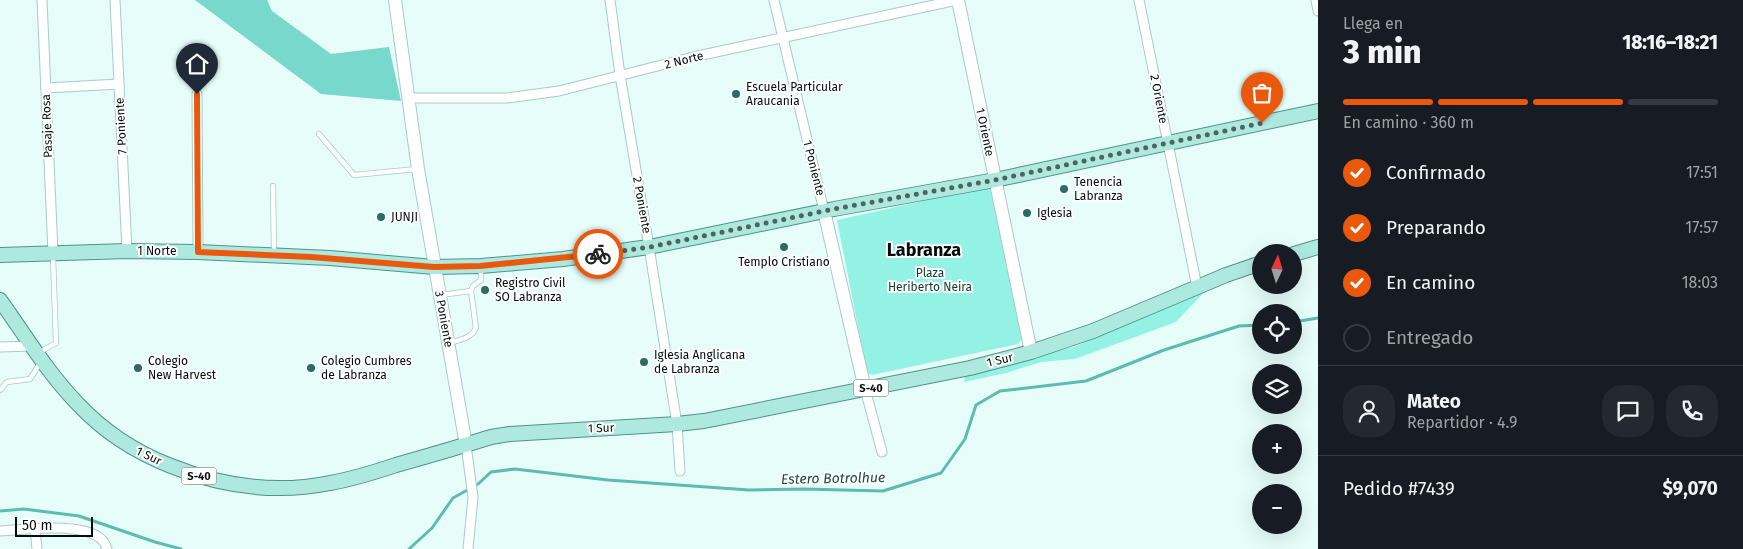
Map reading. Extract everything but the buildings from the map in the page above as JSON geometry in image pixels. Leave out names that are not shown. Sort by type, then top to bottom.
[{"type":"main road","name":"1 Norte","points":[[4,256],[127,251],[198,252],[274,255],[434,267],[480,266],[563,259],[650,247],[824,211],[995,180],[1318,111]]},
{"type":"main road","points":[[1302,252],[1318,247]]},
{"type":"main road","name":"1 Sur","points":[[0,300],[37,354],[78,404],[100,426],[119,439],[159,461],[192,474],[222,482],[276,488],[328,484],[491,437],[510,434],[677,424],[728,417],[970,368],[1031,352],[1100,328],[1197,287],[1252,267]]},
{"type":"street","name":"Pasaje Rosa","points":[[42,0],[52,253]]},
{"type":"street","name":"7 Poniente","points":[[115,0],[127,251]]},
{"type":"street","name":"3 Poniente","points":[[396,0],[418,169],[466,445],[473,497],[468,549]]},
{"type":"street","name":"2 Poniente","points":[[610,0],[620,76],[650,247],[677,424],[680,471]]},
{"type":"street","name":"1 Poniente","points":[[774,0],[865,389],[882,452]]},
{"type":"street","name":"2 Norte","points":[[409,98],[507,98],[559,91],[692,57],[957,0]]},
{"type":"street","name":"1 Oriente","points":[[957,0],[1031,352]]},
{"type":"street","name":"2 Oriente","points":[[1140,0],[1197,287]]},
{"type":"street","points":[[1316,0],[1318,11]]},
{"type":"street","points":[[46,88],[119,84]]},
{"type":"street","points":[[197,94],[198,252]]},
{"type":"street","points":[[0,347],[37,354]]},
{"type":"street","points":[[35,528],[37,549]]},
{"type":"street","points":[[0,532],[35,528],[80,529],[101,538],[108,549]]},
{"type":"lane","points":[[319,134],[354,175],[418,169]]},
{"type":"lane","points":[[273,186],[274,255]]},
{"type":"lane","points":[[0,390],[7,382],[30,379],[37,354],[56,343],[52,253]]},
{"type":"lane","points":[[448,343],[468,337],[476,328],[471,291],[473,286],[480,282],[482,278],[480,266]]},
{"type":"lane","points":[[439,295],[471,291]]},
{"type":"green space","points":[[195,0],[267,0],[272,11],[331,54],[389,47],[401,101],[321,94]]},
{"type":"green space","name":"Plaza Heriberto Neira","points":[[987,187],[994,193],[1023,337],[1018,344],[872,375],[867,373],[837,220]]},
{"type":"green space","points":[[1211,285],[1176,322],[1075,359],[1041,362],[1006,373],[964,382],[965,375],[1074,347]]},
{"type":"waterway","name":"Estero Botrolhue","points":[[1302,321],[1318,318]]},
{"type":"waterway","name":"Estero Botrolhue","points":[[409,549],[432,528],[453,498],[478,484],[491,472],[515,469],[608,480],[749,490],[883,491],[941,473],[965,439],[976,405],[1000,391],[1086,381],[1164,350],[1239,326],[1252,325]]},
{"type":"waterway","name":"Estero Botrolhue","points":[[0,511],[24,509],[79,516],[181,549]]},
{"type":"way so far","points":[[598,254],[650,247],[834,209],[995,180],[1262,123]]},
{"type":"place","name":"Escuela Particular Araucania","points":[[736,94]]},
{"type":"place","name":"Tenencia Labranza","points":[[1064,189]]},
{"type":"place","name":"Iglesia","points":[[1027,213]]},
{"type":"place","name":"JUNJI","points":[[381,217]]},
{"type":"place","name":"Templo Cristiano","points":[[784,247]]},
{"type":"place","name":"Registro Civil SO Labranza","points":[[485,290]]},
{"type":"place","name":"Iglesia Anglicana de Labranza","points":[[644,362]]},
{"type":"place","name":"Colegio New Harvest","points":[[138,368]]},
{"type":"place","name":"Colegio Cumbres de Labranza","points":[[311,368]]},
{"type":"district","name":"Labranza","points":[[924,250]]},
{"type":"route","points":[[197,94],[198,252],[311,257],[434,267],[536,262],[598,254]]}]
